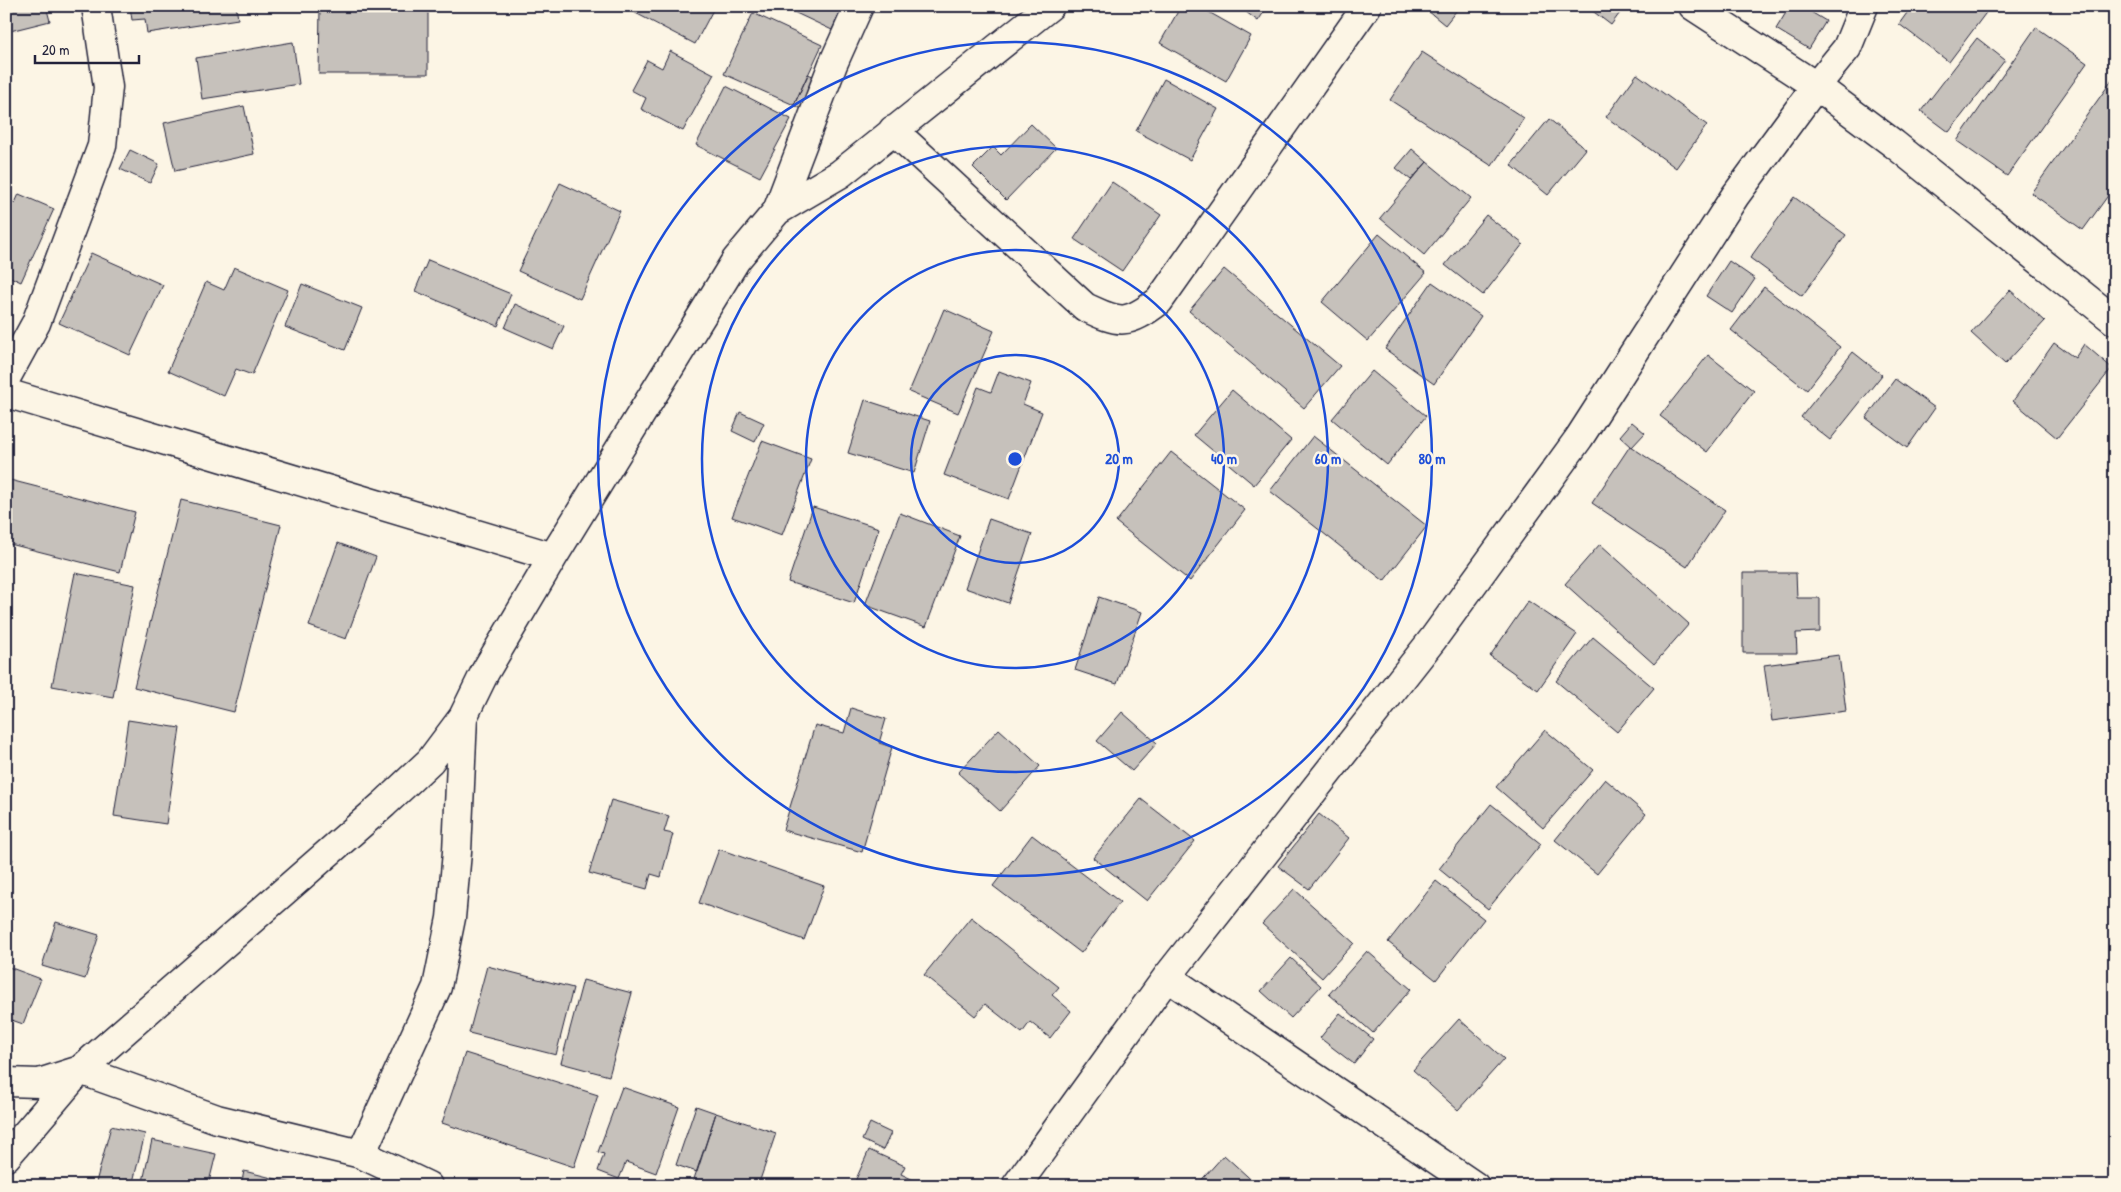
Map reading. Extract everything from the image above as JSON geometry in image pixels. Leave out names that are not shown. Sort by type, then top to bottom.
[{"type":"street","points":[[6,378],[36,323],[102,146],[108,87],[96,6]]},
{"type":"street","points":[[6,1157],[80,1070],[384,804],[430,760],[463,717],[486,672],[553,557],[736,260],[777,211],[833,64],[859,6]]},
{"type":"street","points":[[777,211],[840,174],[1050,6]]},
{"type":"street","points":[[893,130],[1084,308],[1112,320],[1138,317],[1159,301],[1367,6]]},
{"type":"street","points":[[1693,6],[1816,86],[1894,144],[2115,321]]},
{"type":"street","points":[[1016,1186],[1167,977],[1433,639],[1579,438],[1735,196],[1816,86],[1847,48],[1864,6]]},
{"type":"street","points":[[6,393],[553,557]]},
{"type":"street","points":[[361,1154],[437,987],[452,909],[457,852],[463,717]]},
{"type":"street","points":[[1167,977],[1474,1186]]},
{"type":"street","points":[[6,1082],[39,1083],[80,1070],[217,1119],[361,1154],[428,1186]]},
{"type":"building","points":[[6,6],[46,6],[50,21],[6,32]]},
{"type":"building","points":[[130,6],[236,6],[238,19],[147,33],[145,19],[132,20]]},
{"type":"building","points":[[320,6],[428,6],[428,74],[319,74]]},
{"type":"building","points":[[622,6],[715,6],[695,44]]},
{"type":"building","points":[[781,6],[843,6],[832,30]]},
{"type":"building","points":[[1181,6],[1198,6],[1251,36],[1226,81],[1160,43]]},
{"type":"building","points":[[1238,6],[1268,6],[1258,21]]},
{"type":"building","points":[[1422,6],[1460,6],[1445,25]]},
{"type":"building","points":[[1586,6],[1625,6],[1611,25]]},
{"type":"building","points":[[1790,6],[1801,6],[1826,21],[1809,49],[1776,29]]},
{"type":"building","points":[[1912,6],[1983,6],[1988,10],[1949,62],[1899,24]]},
{"type":"building","points":[[753,13],[822,45],[794,105],[724,74]]},
{"type":"building","points":[[2036,27],[2087,63],[2007,176],[1957,141]]},
{"type":"building","points":[[1977,38],[2005,60],[1949,132],[1921,111]]},
{"type":"building","points":[[293,42],[299,84],[202,99],[196,58]]},
{"type":"building","points":[[670,51],[714,74],[683,131],[641,109],[646,98],[631,90],[647,60],[662,68]]},
{"type":"building","points":[[1422,52],[1524,118],[1492,166],[1390,100]]},
{"type":"building","points":[[808,74],[825,81],[810,113],[794,105]]},
{"type":"building","points":[[1637,74],[1707,125],[1676,168],[1606,117]]},
{"type":"building","points":[[2115,76],[2115,186],[2083,230],[2031,193]]},
{"type":"building","points":[[1164,79],[1218,109],[1190,160],[1136,131]]},
{"type":"building","points":[[726,86],[791,119],[760,177],[696,145]]},
{"type":"building","points":[[244,106],[254,154],[175,171],[164,123]]},
{"type":"building","points":[[1549,119],[1586,149],[1548,195],[1511,165]]},
{"type":"building","points":[[1031,124],[1056,148],[1006,200],[973,167],[993,147],[1001,155]]},
{"type":"building","points":[[1412,149],[1427,162],[1411,180],[1396,168]]},
{"type":"building","points":[[130,150],[159,164],[150,183],[120,169]]},
{"type":"building","points":[[1427,162],[1471,198],[1424,255],[1380,218]]},
{"type":"building","points":[[1112,182],[1161,215],[1122,271],[1074,239]]},
{"type":"building","points":[[560,183],[620,211],[580,299],[518,271]]},
{"type":"building","points":[[19,194],[54,209],[21,282],[6,275],[6,199],[15,203]]},
{"type":"building","points":[[1794,197],[1846,235],[1802,296],[1750,258]]},
{"type":"building","points":[[1486,215],[1523,244],[1483,295],[1445,265]]},
{"type":"building","points":[[1379,234],[1426,273],[1368,341],[1322,302]]},
{"type":"building","points":[[91,253],[163,285],[130,355],[59,323]]},
{"type":"building","points":[[428,260],[511,294],[498,326],[415,291]]},
{"type":"building","points":[[1729,261],[1755,279],[1732,313],[1706,296]]},
{"type":"building","points":[[234,267],[288,290],[252,375],[236,369],[224,396],[168,371],[206,282],[224,290]]},
{"type":"building","points":[[1224,269],[1340,366],[1304,408],[1189,311]]},
{"type":"building","points":[[1432,282],[1481,316],[1434,384],[1385,349]]},
{"type":"building","points":[[302,284],[362,308],[345,350],[285,327]]},
{"type":"building","points":[[1764,287],[1840,347],[1807,390],[1731,330]]},
{"type":"building","points":[[2010,290],[2045,321],[2005,364],[1971,333]]},
{"type":"building","points":[[515,304],[564,326],[553,349],[505,328]]},
{"type":"building","points":[[944,309],[994,331],[958,413],[909,392]]},
{"type":"building","points":[[2054,343],[2075,358],[2084,344],[2112,368],[2057,438],[2013,401]]},
{"type":"building","points":[[1853,352],[1882,375],[1830,440],[1801,417]]},
{"type":"building","points":[[1708,355],[1754,391],[1707,452],[1660,416]]},
{"type":"building","points":[[999,371],[1031,383],[1023,404],[1042,412],[1009,499],[944,475],[978,387],[991,392]]},
{"type":"building","points":[[1372,371],[1426,416],[1387,465],[1332,419]]},
{"type":"building","points":[[1895,379],[1935,408],[1907,448],[1866,418]]},
{"type":"building","points":[[1232,390],[1291,440],[1254,485],[1194,435]]},
{"type":"building","points":[[865,400],[930,421],[914,473],[848,453]]},
{"type":"building","points":[[740,412],[764,423],[755,442],[732,431]]},
{"type":"building","points":[[1632,422],[1645,433],[1632,447],[1620,436]]},
{"type":"building","points":[[1313,436],[1427,526],[1384,581],[1270,491]]},
{"type":"building","points":[[762,441],[811,459],[782,535],[732,517]]},
{"type":"building","points":[[1630,446],[1725,510],[1687,567],[1592,503]]},
{"type":"building","points":[[1171,452],[1245,510],[1190,581],[1116,522]]},
{"type":"building","points":[[6,479],[135,512],[120,572],[6,543]]},
{"type":"building","points":[[181,500],[281,525],[234,712],[134,687]]},
{"type":"building","points":[[813,507],[879,528],[854,603],[788,582]]},
{"type":"building","points":[[900,513],[960,536],[926,627],[865,605]]},
{"type":"building","points":[[989,519],[1032,534],[1008,603],[965,588]]},
{"type":"building","points":[[338,543],[376,557],[346,639],[309,626]]},
{"type":"building","points":[[1600,544],[1689,624],[1654,664],[1565,584]]},
{"type":"building","points":[[75,573],[135,585],[113,697],[52,686]]},
{"type":"building","points":[[1743,573],[1796,573],[1797,598],[1820,598],[1820,632],[1796,633],[1797,653],[1743,653]]},
{"type":"building","points":[[1099,597],[1142,612],[1117,684],[1075,670]]},
{"type":"building","points":[[1528,601],[1577,634],[1538,690],[1490,656]]},
{"type":"building","points":[[1593,637],[1654,688],[1617,732],[1556,681]]},
{"type":"building","points":[[1839,655],[1846,711],[1772,721],[1764,665]]},
{"type":"building","points":[[851,708],[886,719],[879,743],[892,747],[862,852],[783,830],[815,725],[844,733]]},
{"type":"building","points":[[1122,712],[1157,743],[1132,771],[1097,741]]},
{"type":"building","points":[[128,720],[180,728],[166,824],[114,816]]},
{"type":"building","points":[[999,729],[1040,766],[1000,811],[958,773]]},
{"type":"building","points":[[1545,730],[1593,770],[1543,828],[1496,787]]},
{"type":"building","points":[[1605,779],[1646,814],[1597,874],[1555,840]]},
{"type":"building","points":[[1141,799],[1195,841],[1147,901],[1093,858]]},
{"type":"building","points":[[611,800],[669,816],[664,832],[673,834],[661,877],[651,874],[647,889],[589,873]]},
{"type":"building","points":[[1491,804],[1541,844],[1488,909],[1439,869]]},
{"type":"building","points":[[1319,814],[1349,838],[1309,889],[1278,866]]},
{"type":"building","points":[[1032,835],[1120,902],[1081,953],[993,886]]},
{"type":"building","points":[[719,849],[824,886],[804,940],[699,903]]},
{"type":"building","points":[[6,858],[13,859],[6,892]]},
{"type":"building","points":[[1436,881],[1484,919],[1436,980],[1388,942]]},
{"type":"building","points":[[1294,889],[1354,943],[1322,978],[1262,924]]},
{"type":"building","points":[[971,917],[1059,987],[1052,995],[1071,1011],[1050,1038],[1030,1022],[1022,1033],[985,1004],[975,1016],[924,975]]},
{"type":"building","points":[[56,922],[99,935],[85,979],[42,966]]},
{"type":"building","points":[[1367,951],[1411,989],[1373,1033],[1329,994]]},
{"type":"building","points":[[1291,958],[1321,986],[1291,1018],[1261,991]]},
{"type":"building","points":[[6,966],[41,979],[23,1024],[6,1018]]},
{"type":"building","points":[[487,966],[573,988],[556,1055],[469,1033]]},
{"type":"building","points":[[583,980],[632,993],[609,1076],[561,1063]]},
{"type":"building","points":[[1340,1013],[1373,1039],[1354,1064],[1320,1038]]},
{"type":"building","points":[[1459,1019],[1504,1059],[1458,1110],[1413,1070]]},
{"type":"building","points":[[465,1053],[598,1095],[574,1167],[442,1123]]},
{"type":"building","points":[[622,1087],[679,1107],[656,1173],[626,1162],[619,1179],[598,1171],[604,1154],[598,1152]]},
{"type":"building","points":[[696,1106],[716,1113],[697,1172],[676,1165]]},
{"type":"building","points":[[716,1113],[776,1133],[758,1186],[705,1186],[693,1182]]},
{"type":"building","points":[[870,1123],[891,1133],[883,1150],[862,1140]]},
{"type":"building","points":[[111,1126],[145,1134],[132,1186],[95,1186]]},
{"type":"building","points":[[152,1140],[216,1154],[208,1186],[142,1186]]},
{"type":"building","points":[[869,1150],[905,1166],[901,1174],[926,1186],[853,1186]]},
{"type":"building","points":[[1224,1155],[1258,1186],[1196,1186]]},
{"type":"building","points":[[244,1171],[304,1186],[241,1186]]}]
